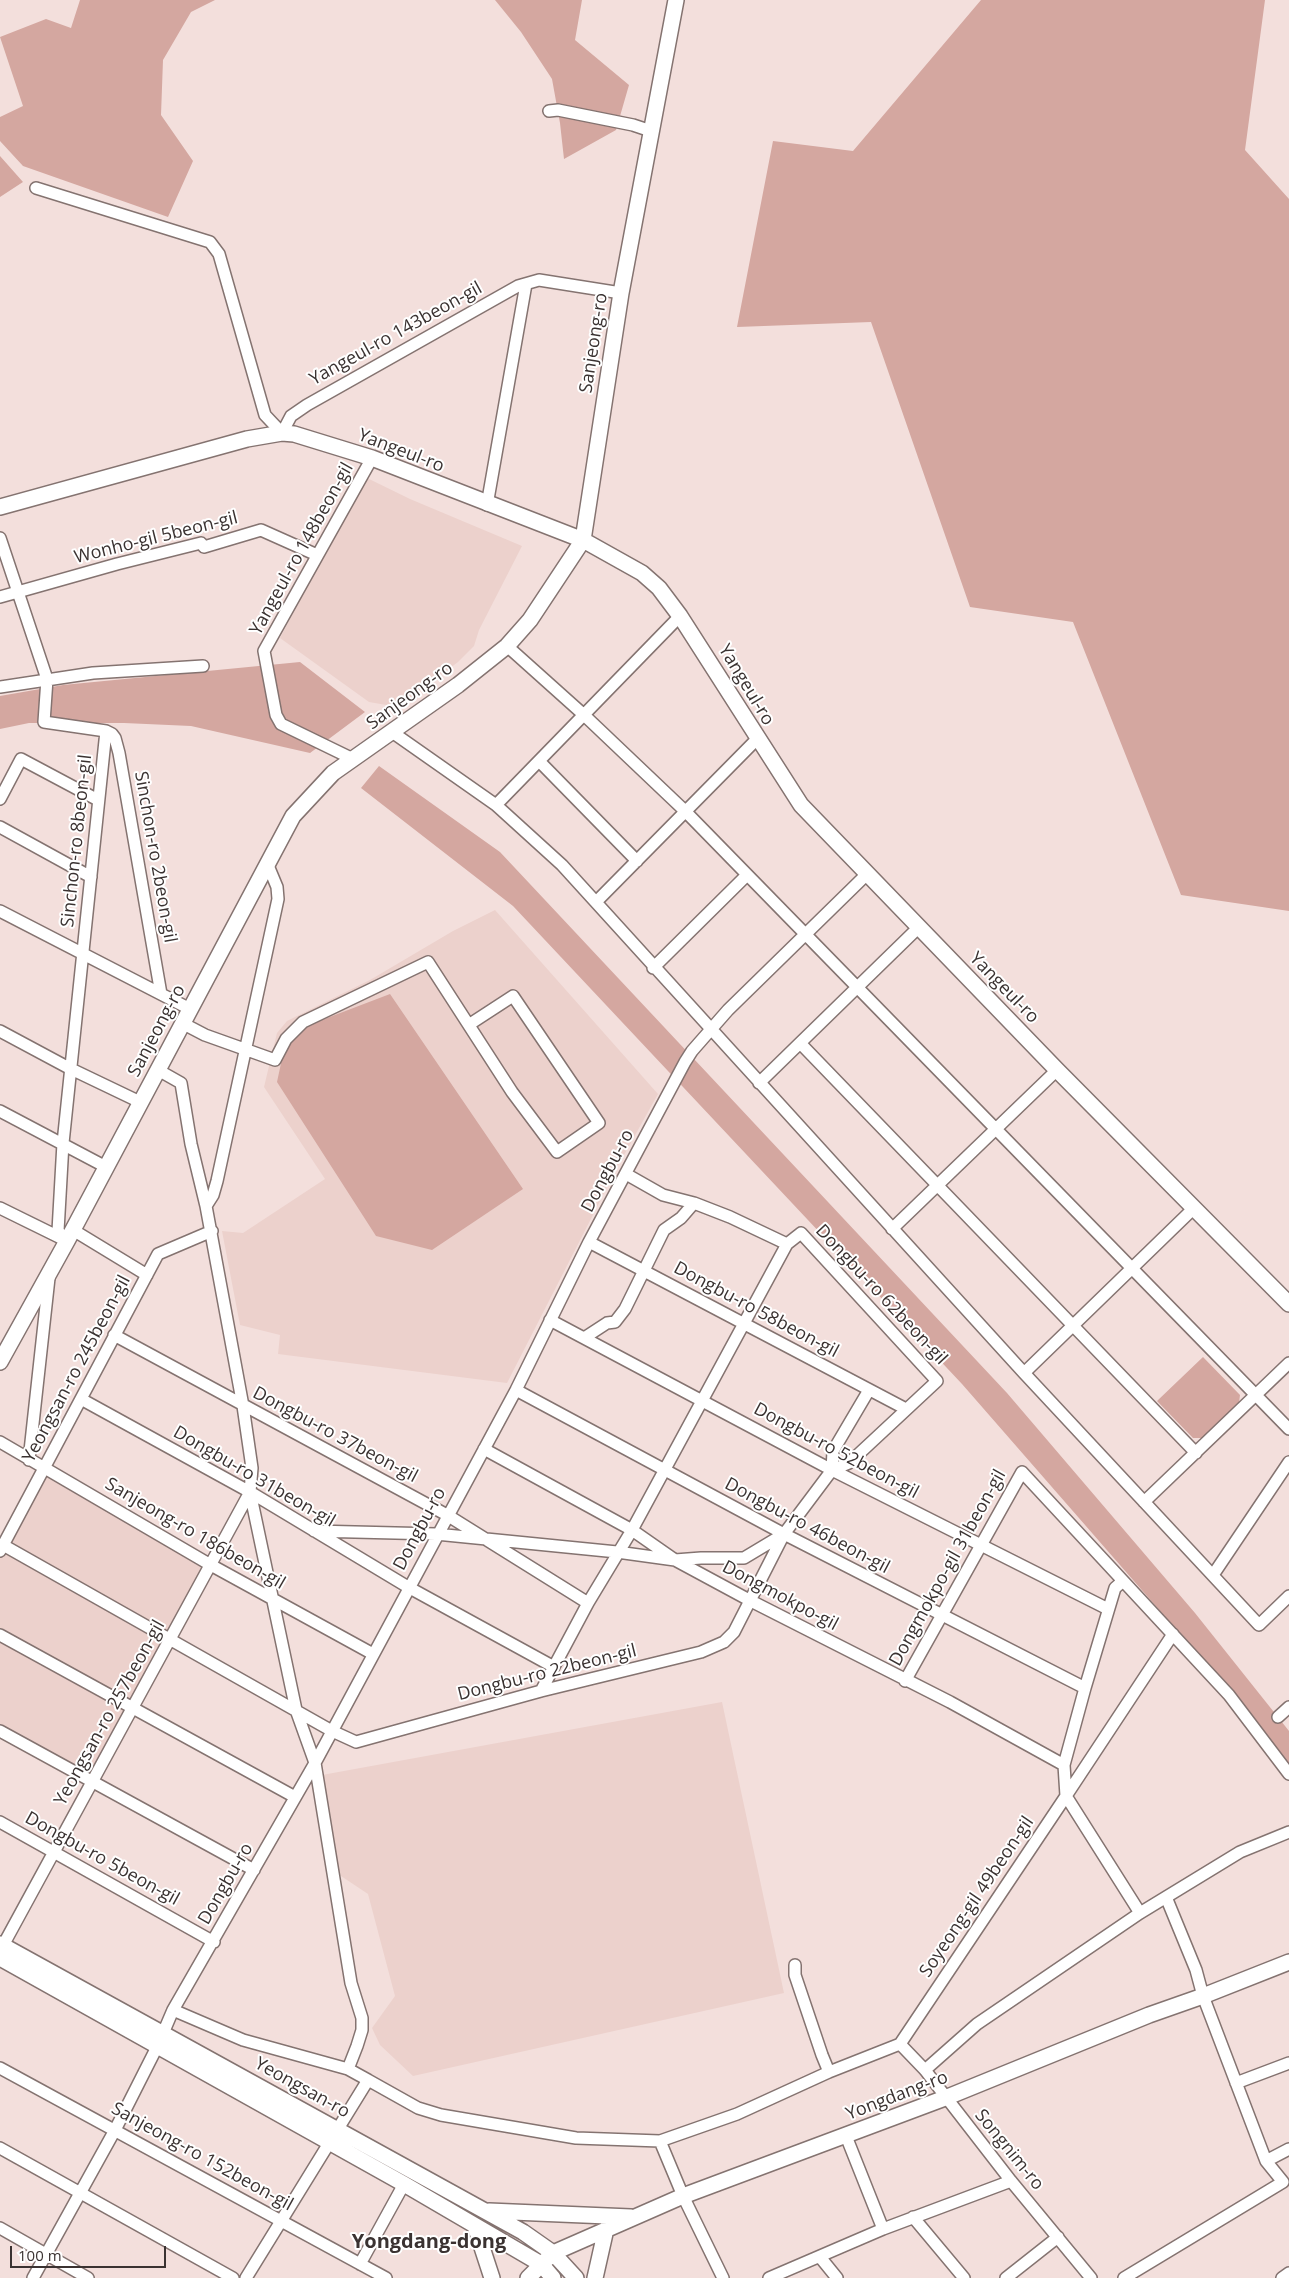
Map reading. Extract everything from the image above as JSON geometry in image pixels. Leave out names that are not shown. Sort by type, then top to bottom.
[{"type":"street","name":"Sanjeong-ro","points":[[0,1362],[70,1236],[283,832],[303,803],[333,773],[458,685],[507,646],[530,620],[583,540],[620,293],[676,0]]},
{"type":"street","points":[[549,111],[558,110],[633,125],[651,131]]},
{"type":"street","points":[[36,188],[210,242],[219,254],[265,415],[282,433]]},
{"type":"street","name":"Yangeul-ro 143beon-gil","points":[[282,433],[291,416],[306,405],[526,284],[539,280],[620,293]]},
{"type":"street","points":[[487,505],[526,284]]},
{"type":"street","name":"Yangeul-ro","points":[[0,507],[247,439],[282,433],[312,438],[372,458],[487,505],[583,540],[642,573],[659,588],[680,616],[801,806],[1057,1070],[1289,1304]]},
{"type":"street","name":"Yangeul-ro 148beon-gil","points":[[353,759],[281,724],[276,715],[264,651],[372,458]]},
{"type":"street","name":"Wonho-gil 5beon-gil","points":[[0,597],[201,543],[204,547],[262,530],[317,555]]},
{"type":"street","points":[[0,538],[47,678],[44,722],[106,732]]},
{"type":"street","points":[[496,805],[680,616]]},
{"type":"street","points":[[507,646],[584,715],[685,811],[1289,1429]]},
{"type":"street","points":[[0,687],[47,678],[93,673],[203,666]]},
{"type":"street","name":"Sinchon-ro 8beon-gil","points":[[70,1236],[58,1231],[63,1144],[69,1068],[84,953],[106,732]]},
{"type":"street","name":"Sinchon-ro 2beon-gil","points":[[106,732],[112,734],[119,753],[161,994]]},
{"type":"street","points":[[392,732],[496,805],[562,865],[653,968],[1024,1373],[1259,1625],[1289,1596]]},
{"type":"street","points":[[596,902],[757,739]]},
{"type":"street","points":[[0,799],[21,759],[98,800]]},
{"type":"street","points":[[539,761],[637,861]]},
{"type":"street","points":[[0,826],[91,877]]},
{"type":"street","points":[[206,1206],[213,1195],[217,1181],[278,899],[277,887],[267,863]]},
{"type":"street","name":"Dongbu-ro","points":[[33,2278],[115,2130],[173,2010],[214,1942],[315,1763],[436,1534],[516,1390],[589,1242],[686,1062],[710,1029],[804,933],[866,874]]},
{"type":"street","points":[[653,968],[748,876]]},
{"type":"street","points":[[1,914],[84,953],[190,1009]]},
{"type":"street","points":[[759,1083],[919,927]]},
{"type":"street","points":[[182,1024],[205,1036],[275,1060],[286,1039],[303,1022],[428,962],[470,1024],[512,1092],[557,1152],[599,1123],[513,996],[470,1024]]},
{"type":"street","points":[[0,1031],[69,1068],[140,1102]]},
{"type":"street","points":[[800,1043],[1196,1453]]},
{"type":"street","points":[[158,1070],[180,1083],[191,1144],[212,1231],[244,1406],[252,1468],[250,1492],[296,1710],[315,1763],[351,1983],[362,2018],[362,2030],[348,2069]]},
{"type":"street","points":[[892,1229],[1057,1070]]},
{"type":"street","points":[[0,1111],[106,1167]]},
{"type":"street","name":"Dongbu-ro 62beon-gil","points":[[626,1174],[663,1195],[694,1203],[730,1217],[787,1244],[801,1233],[937,1381],[906,1410]]},
{"type":"street","points":[[584,1338],[607,1323],[615,1322],[625,1309],[664,1230],[681,1218],[694,1203]]},
{"type":"street","points":[[0,1208],[70,1236],[147,1275]]},
{"type":"street","points":[[1024,1373],[1194,1208]]},
{"type":"street","name":"Yeongsan-ro 245beon-gil","points":[[2,1548],[158,1254],[212,1231]]},
{"type":"street","name":"Dongbu-ro 58beon-gil","points":[[589,1242],[906,1410]]},
{"type":"street","points":[[541,1691],[588,1603],[632,1530],[703,1401],[787,1244]]},
{"type":"street","points":[[28,1460],[50,1272]]},
{"type":"street","name":"Dongbu-ro 52beon-gil","points":[[550,1320],[832,1470],[1108,1609]]},
{"type":"street","name":"Dongbu-ro 37beon-gil","points":[[114,1335],[447,1516],[588,1603]]},
{"type":"street","points":[[1144,1502],[1289,1363]]},
{"type":"street","name":"Dongbu-ro 46beon-gil","points":[[516,1390],[784,1534],[1085,1688]]},
{"type":"street","points":[[832,1470],[833,1451],[869,1390]]},
{"type":"street","name":"Dongbu-ro 31beon-gil","points":[[81,1399],[250,1492],[408,1587],[554,1667]]},
{"type":"street","points":[[314,1531],[338,1530],[436,1534],[489,1541],[618,1552],[675,1560],[744,1558],[784,1534],[832,1470],[849,1463],[906,1410]]},
{"type":"street","name":"Sanjeong-ro 186beon-gil","points":[[0,1442],[209,1564],[373,1654]]},
{"type":"street","name":"Dongmokpo-gil","points":[[484,1449],[632,1530],[675,1560],[905,1681],[950,1702],[1064,1765]]},
{"type":"street","points":[[1213,1575],[1289,1462]]},
{"type":"street","name":"Dongmokpo-gil 31beon-gil","points":[[905,1681],[1022,1472],[1123,1581]]},
{"type":"street","name":"Yeongsan-ro 257beon-gil","points":[[1,1950],[171,1638],[209,1564],[250,1492]]},
{"type":"street","name":"Dongbu-ro 22beon-gil","points":[[2,1548],[171,1638],[332,1731],[356,1742],[541,1691],[710,1650],[730,1637],[751,1601],[784,1534]]},
{"type":"street","points":[[1140,1913],[1066,1796],[1064,1765],[1115,1588],[1123,1581],[1174,1634],[1229,1694],[1289,1774]]},
{"type":"street","name":"Soyeong-gil 49beon-gil","points":[[900,2044],[1174,1634]]},
{"type":"street","points":[[0,1635],[295,1798]]},
{"type":"street","points":[[1278,1717],[1289,1708]]},
{"type":"street","points":[[0,1731],[254,1870]]},
{"type":"street","name":"Dongbu-ro 5beon-gil","points":[[0,1822],[214,1942]]},
{"type":"street","points":[[925,2070],[977,2024],[1140,1913],[1240,1852],[1289,1832]]},
{"type":"street","points":[[1124,2278],[1286,2186],[1266,2161],[1203,1996],[1196,1970],[1166,1897]]},
{"type":"street","name":"Yeongsan-ro","points":[[1,1950],[160,2039],[337,2129],[524,2232],[553,2252],[576,2278]]},
{"type":"street","name":"Yongdang-ro","points":[[528,2278],[553,2252],[683,2196],[945,2098],[1149,2015],[1289,1962]]},
{"type":"street","points":[[795,1965],[795,1975],[822,2055],[830,2072]]},
{"type":"street","points":[[173,2010],[243,2040],[348,2069],[418,2108],[441,2115],[576,2138],[660,2141],[737,2114],[830,2072],[900,2044]]},
{"type":"street","name":"Yeongsan-ro","points":[[160,2039],[329,2143],[404,2184],[540,2264],[553,2278]]},
{"type":"street","name":"Songnim-ro","points":[[900,2044],[925,2070],[1011,2181],[1091,2278]]},
{"type":"street","points":[[1236,2083],[1289,2063]]},
{"type":"street","name":"Sanjeong-ro 152beon-gil","points":[[0,2068],[386,2278]]},
{"type":"street","points":[[246,2278],[368,2080]]},
{"type":"street","points":[[846,2136],[883,2229]]},
{"type":"street","points":[[660,2141],[683,2196],[723,2278]]},
{"type":"street","points":[[0,2148],[82,2192],[233,2278]]},
{"type":"street","points":[[1266,2161],[1289,2150]]},
{"type":"street","points":[[769,2278],[883,2229],[1011,2181]]},
{"type":"street","points":[[360,2264],[404,2184]]},
{"type":"street","points":[[486,2211],[635,2217]]},
{"type":"street","points":[[913,2217],[964,2278]]},
{"type":"street","points":[[475,2226],[492,2278]]},
{"type":"street","points":[[0,2228],[88,2278]]},
{"type":"street","points":[[595,2278],[606,2229]]},
{"type":"street","points":[[1006,2278],[1058,2237]]},
{"type":"street","points":[[820,2257],[838,2278]]},
{"type":"street","points":[[1282,2278],[1289,2273]]},
{"type":"shaded area","points":[[80,0],[215,0],[191,12],[163,60],[161,115],[193,161],[168,217],[23,166],[0,141],[0,117],[23,106],[0,37],[46,19],[71,28]]},
{"type":"shaded area","points":[[495,0],[582,0],[575,40],[629,85],[616,130],[564,159],[552,79],[521,32]]},
{"type":"shaded area","points":[[981,0],[1265,0],[1245,150],[1289,199],[1289,911],[1181,895],[1073,622],[970,607],[871,322],[737,327],[773,141],[853,151]]},
{"type":"shaded area","points":[[0,156],[23,182],[0,197]]},
{"type":"shaded area","points":[[365,477],[410,499],[522,546],[479,630],[474,646],[458,662],[398,707],[369,702],[280,638]]},
{"type":"shaded area","points":[[300,662],[365,712],[310,753],[191,726],[124,723],[29,723],[0,729],[0,696],[63,685]]},
{"type":"shaded area","points":[[379,766],[500,852],[1007,1393],[1195,1613],[1289,1731],[1289,1767],[1236,1698],[962,1384],[513,906],[361,788]]},
{"type":"shaded area","points":[[495,910],[658,1094],[619,1164],[507,1383],[278,1354],[280,1335],[240,1325],[222,1231],[243,1233],[325,1179],[264,1087],[277,1033],[287,1021],[370,980],[453,931]]},
{"type":"shaded area","points":[[390,994],[523,1189],[432,1250],[376,1236],[277,1082],[283,1054],[301,1028]]},
{"type":"shaded area","points":[[1203,1357],[1240,1395],[1239,1403],[1202,1438],[1193,1438],[1157,1401]]},
{"type":"shaded area","points":[[44,1469],[209,1564],[91,1783],[0,1737],[0,1551]]},
{"type":"shaded area","points":[[722,1702],[784,1993],[413,2076],[380,2045],[372,2028],[395,1996],[368,1894],[338,1874],[322,1775]]},
{"type":"district","name":"Yongdang-dong","points":[[429,2242]]}]
